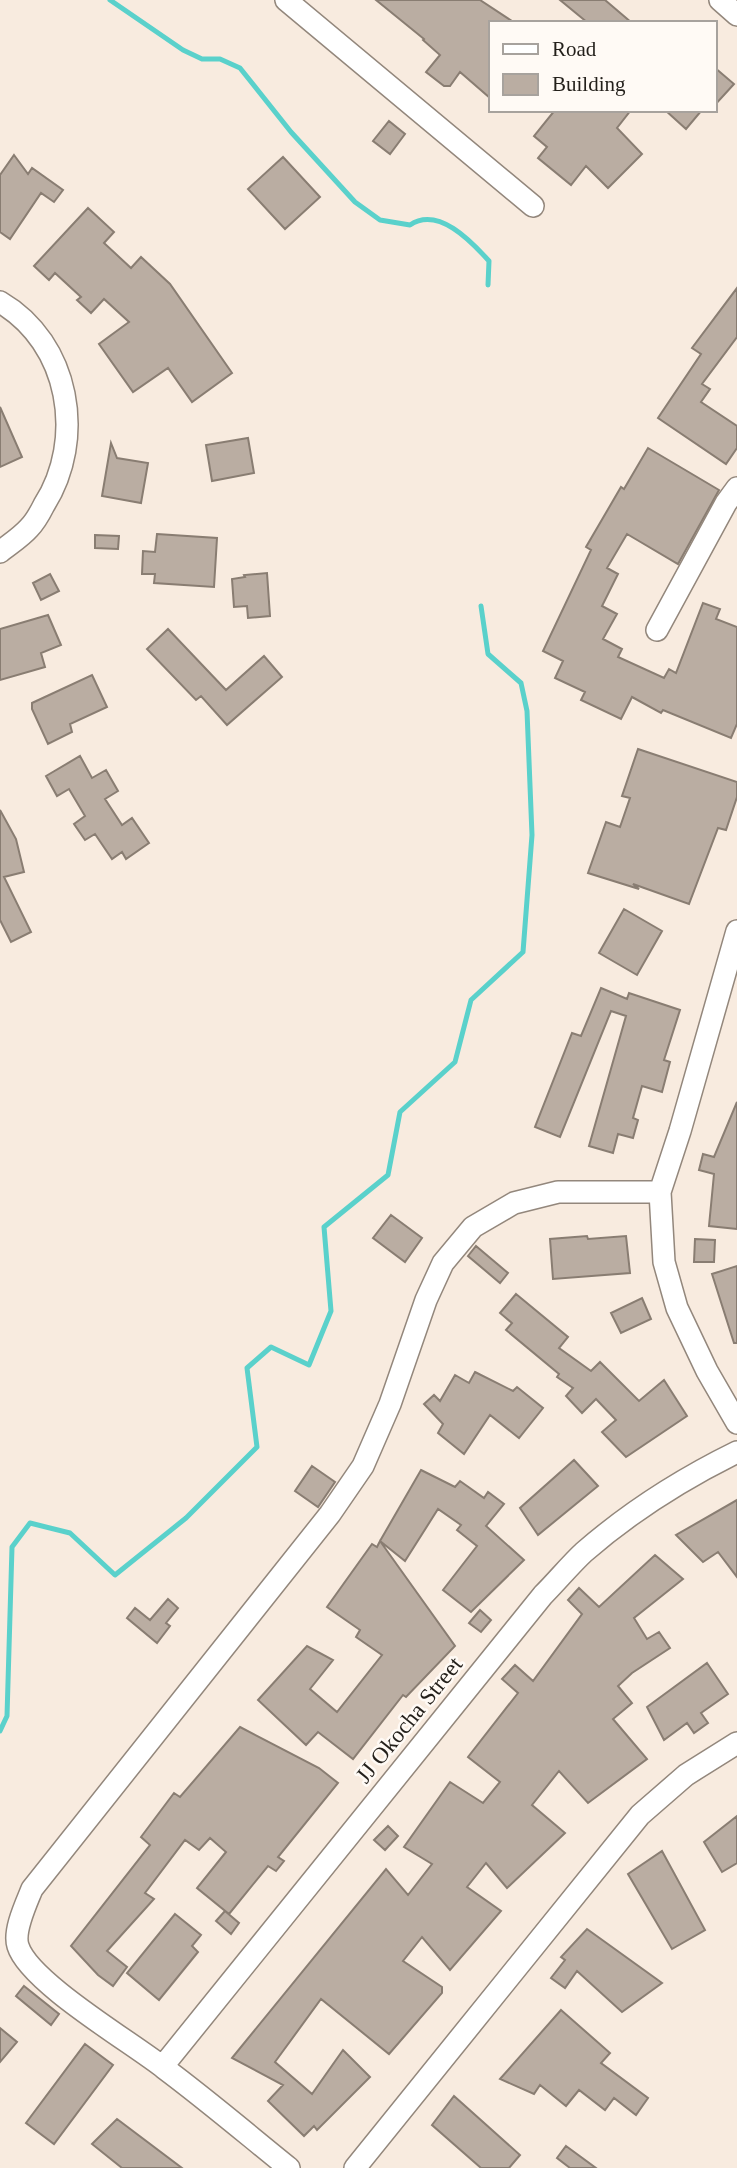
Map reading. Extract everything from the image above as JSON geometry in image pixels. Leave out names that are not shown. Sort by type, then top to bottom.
[{"type":"street","points":[[286,0],[533,206]]},
{"type":"street","points":[[720,0],[737,15]]},
{"type":"street","points":[[0,302],[15,310],[38,335],[57,367],[68,407],[68,448],[53,491],[31,527],[0,552]]},
{"type":"street","points":[[657,630],[726,503],[737,488]]},
{"type":"street","points":[[737,931],[660,1192],[664,1262],[677,1308],[707,1371],[737,1423]]},
{"type":"street","points":[[289,2168],[163,2066],[84,2011],[31,1969],[17,1944],[20,1920],[32,1889],[321,1525],[363,1466],[390,1404],[426,1300],[443,1263],[473,1227],[514,1203],[558,1192],[660,1192]]},
{"type":"street","name":"JJ Okocha Street","points":[[163,2066],[543,1595],[583,1553],[630,1516],[694,1473],[737,1451]]},
{"type":"street","points":[[355,2168],[640,1815],[685,1776],[737,1744]]},
{"type":"building","points":[[376,0],[480,0],[512,21],[489,21],[489,97],[460,72],[450,86],[444,86],[426,72],[440,55]]},
{"type":"building","points":[[560,0],[605,0],[630,21],[586,21]]},
{"type":"building","points":[[716,69],[734,84],[716,104]]},
{"type":"building","points":[[553,112],[629,112],[617,128],[642,154],[608,188],[586,166],[571,185],[538,158],[547,147],[534,136]]},
{"type":"building","points":[[667,112],[700,112],[686,129]]},
{"type":"building","points":[[389,121],[405,134],[390,154],[373,141]]},
{"type":"building","points":[[14,155],[28,174],[32,168],[63,190],[54,202],[41,193],[10,239],[0,232],[0,175]]},
{"type":"building","points":[[283,157],[320,197],[285,229],[248,189]]},
{"type":"building","points":[[88,208],[114,232],[104,243],[131,268],[141,257],[170,284],[232,373],[192,402],[168,368],[133,392],[99,344],[129,322],[104,299],[91,313],[77,300],[81,297],[55,273],[49,280],[34,266]]},
{"type":"building","points":[[737,288],[737,337],[702,384],[710,389],[701,402],[737,426],[737,448],[726,464],[658,418],[701,354],[692,348]]},
{"type":"building","points":[[0,407],[22,457],[0,467]]},
{"type":"building","points":[[248,438],[254,473],[212,481],[206,445]]},
{"type":"building","points":[[111,443],[117,458],[148,463],[141,503],[102,496]]},
{"type":"building","points":[[648,448],[719,490],[678,564],[627,534],[607,568],[618,574],[602,606],[617,614],[603,639],[622,649],[618,657],[664,678],[669,669],[676,673],[703,603],[720,609],[716,619],[737,627],[737,724],[731,738],[663,710],[661,713],[632,697],[621,719],[581,700],[585,692],[555,678],[563,661],[543,651],[591,550],[586,547],[621,487],[624,489]]},
{"type":"building","points":[[157,534],[217,538],[214,587],[154,583],[155,574],[142,574],[143,551],[155,552]]},
{"type":"building","points":[[95,535],[119,536],[118,549],[95,548]]},
{"type":"building","points":[[267,573],[270,616],[248,618],[247,606],[234,607],[232,579]]},
{"type":"building","points":[[50,574],[59,591],[41,600],[33,583]]},
{"type":"building","points":[[48,615],[61,645],[41,653],[45,667],[0,680],[0,629]]},
{"type":"building","points":[[168,629],[226,690],[264,656],[282,677],[227,725],[201,696],[196,700],[147,649]]},
{"type":"building","points":[[92,675],[107,707],[70,724],[72,732],[48,744],[32,709],[32,703]]},
{"type":"building","points":[[638,749],[737,782],[737,797],[726,830],[718,828],[689,904],[633,884],[639,889],[588,873],[606,822],[620,827],[630,798],[622,796]]},
{"type":"building","points":[[80,756],[92,778],[106,770],[118,791],[105,799],[122,825],[132,818],[149,843],[126,859],[122,852],[112,859],[95,834],[85,840],[74,824],[85,816],[69,789],[57,796],[46,776]]},
{"type":"building","points":[[0,810],[16,839],[24,872],[4,877],[31,932],[11,942],[0,920]]},
{"type":"building","points":[[624,909],[662,931],[637,975],[599,953]]},
{"type":"building","points":[[601,988],[627,999],[629,993],[680,1010],[664,1060],[670,1062],[662,1092],[642,1086],[633,1118],[638,1120],[633,1138],[618,1134],[613,1153],[589,1146],[626,1016],[611,1011],[560,1137],[535,1127],[572,1033],[581,1036]]},
{"type":"building","points":[[737,1102],[737,1229],[709,1226],[714,1174],[699,1170],[703,1154],[714,1157]]},
{"type":"building","points":[[391,1215],[422,1238],[405,1262],[373,1238]]},
{"type":"building","points":[[587,1236],[588,1239],[626,1236],[630,1273],[553,1279],[550,1239]]},
{"type":"building","points":[[695,1239],[715,1240],[714,1262],[694,1262]]},
{"type":"building","points":[[476,1246],[508,1273],[500,1283],[468,1256]]},
{"type":"building","points":[[737,1266],[737,1343],[734,1343],[712,1274]]},
{"type":"building","points":[[516,1294],[568,1337],[559,1348],[591,1371],[600,1362],[639,1401],[664,1380],[687,1416],[626,1457],[602,1432],[616,1420],[596,1399],[582,1413],[566,1396],[573,1388],[557,1377],[559,1374],[506,1330],[512,1323],[500,1313]]},
{"type":"building","points":[[642,1298],[651,1319],[621,1333],[611,1313]]},
{"type":"building","points":[[475,1372],[513,1391],[517,1387],[543,1408],[519,1438],[490,1415],[464,1454],[438,1433],[443,1424],[424,1404],[434,1395],[440,1401],[455,1375],[469,1383]]},
{"type":"building","points":[[574,1460],[598,1486],[538,1535],[520,1508]]},
{"type":"building","points":[[312,1466],[335,1482],[318,1507],[295,1491]]},
{"type":"building","points":[[421,1470],[455,1487],[460,1481],[484,1498],[488,1492],[504,1504],[486,1526],[524,1560],[471,1612],[443,1590],[477,1546],[457,1530],[461,1525],[438,1509],[405,1561],[380,1541]]},
{"type":"building","points":[[737,1500],[737,1577],[718,1552],[703,1562],[676,1535]]},
{"type":"building","points":[[380,1541],[455,1646],[406,1697],[403,1695],[353,1759],[318,1732],[306,1745],[258,1700],[307,1646],[333,1660],[310,1689],[337,1712],[382,1655],[356,1637],[360,1630],[327,1607],[372,1544],[377,1547]]},
{"type":"building","points":[[655,1555],[683,1579],[634,1618],[647,1639],[659,1632],[670,1648],[632,1673],[618,1686],[632,1703],[613,1719],[647,1759],[588,1803],[559,1771],[532,1805],[565,1833],[507,1888],[486,1863],[467,1887],[501,1911],[450,1970],[422,1937],[403,1961],[442,1987],[442,1993],[389,2054],[321,1999],[275,2062],[312,2094],[343,2050],[370,2077],[317,2130],[314,2126],[304,2136],[268,2101],[283,2085],[232,2058],[386,1869],[408,1895],[432,1864],[404,1847],[450,1782],[483,1803],[500,1782],[468,1757],[518,1693],[502,1679],[515,1665],[533,1681],[582,1614],[568,1600],[579,1588],[599,1607]]},
{"type":"building","points":[[168,1599],[178,1608],[166,1623],[170,1626],[157,1643],[127,1618],[135,1608],[150,1620]]},
{"type":"building","points":[[480,1610],[491,1620],[481,1632],[469,1623]]},
{"type":"building","points":[[707,1663],[728,1694],[701,1713],[708,1723],[694,1733],[687,1723],[664,1740],[647,1707]]},
{"type":"building","points":[[240,1727],[319,1768],[338,1783],[278,1857],[284,1861],[276,1871],[268,1866],[229,1914],[197,1888],[226,1852],[210,1838],[199,1850],[185,1840],[145,1893],[154,1899],[107,1951],[127,1967],[113,1986],[98,1975],[71,1946],[150,1845],[141,1837],[174,1793],[180,1797]]},
{"type":"building","points":[[737,1816],[737,1863],[722,1872],[704,1842]]},
{"type":"building","points":[[388,1826],[398,1836],[385,1850],[374,1840]]},
{"type":"building","points":[[662,1851],[705,1930],[672,1949],[628,1874]]},
{"type":"building","points":[[225,1911],[239,1923],[231,1934],[216,1921]]},
{"type":"building","points":[[175,1914],[201,1935],[192,1946],[198,1952],[159,2000],[127,1973]]},
{"type":"building","points":[[587,1929],[662,1983],[622,2012],[577,1971],[565,1988],[551,1978],[565,1960],[561,1957]]},
{"type":"building","points":[[24,1986],[59,2014],[51,2025],[16,1996]]},
{"type":"building","points":[[561,2010],[610,2053],[601,2063],[648,2098],[636,2115],[614,2098],[605,2110],[579,2090],[566,2106],[540,2085],[534,2094],[500,2079]]},
{"type":"building","points":[[0,2028],[17,2042],[0,2062]]},
{"type":"building","points":[[85,2044],[113,2065],[54,2144],[26,2123]]},
{"type":"building","points":[[454,2096],[520,2155],[509,2168],[481,2168],[432,2125]]},
{"type":"building","points":[[117,2119],[182,2168],[122,2168],[92,2144]]},
{"type":"building","points":[[566,2146],[596,2168],[570,2168],[557,2158]]},
{"type":"waterway","points":[[110,0],[183,50],[202,59],[220,59],[240,68],[291,132],[355,202],[380,220],[410,225],[421,220],[432,220],[453,228],[489,261],[488,285]]},
{"type":"waterway","points":[[0,1731],[7,1716],[12,1547],[30,1523],[70,1533],[115,1575],[186,1518],[257,1447],[247,1368],[271,1347],[309,1365],[331,1311],[324,1227],[388,1175],[400,1112],[455,1062],[471,1000],[523,952],[532,835],[527,711],[521,683],[488,654],[481,606]]}]
